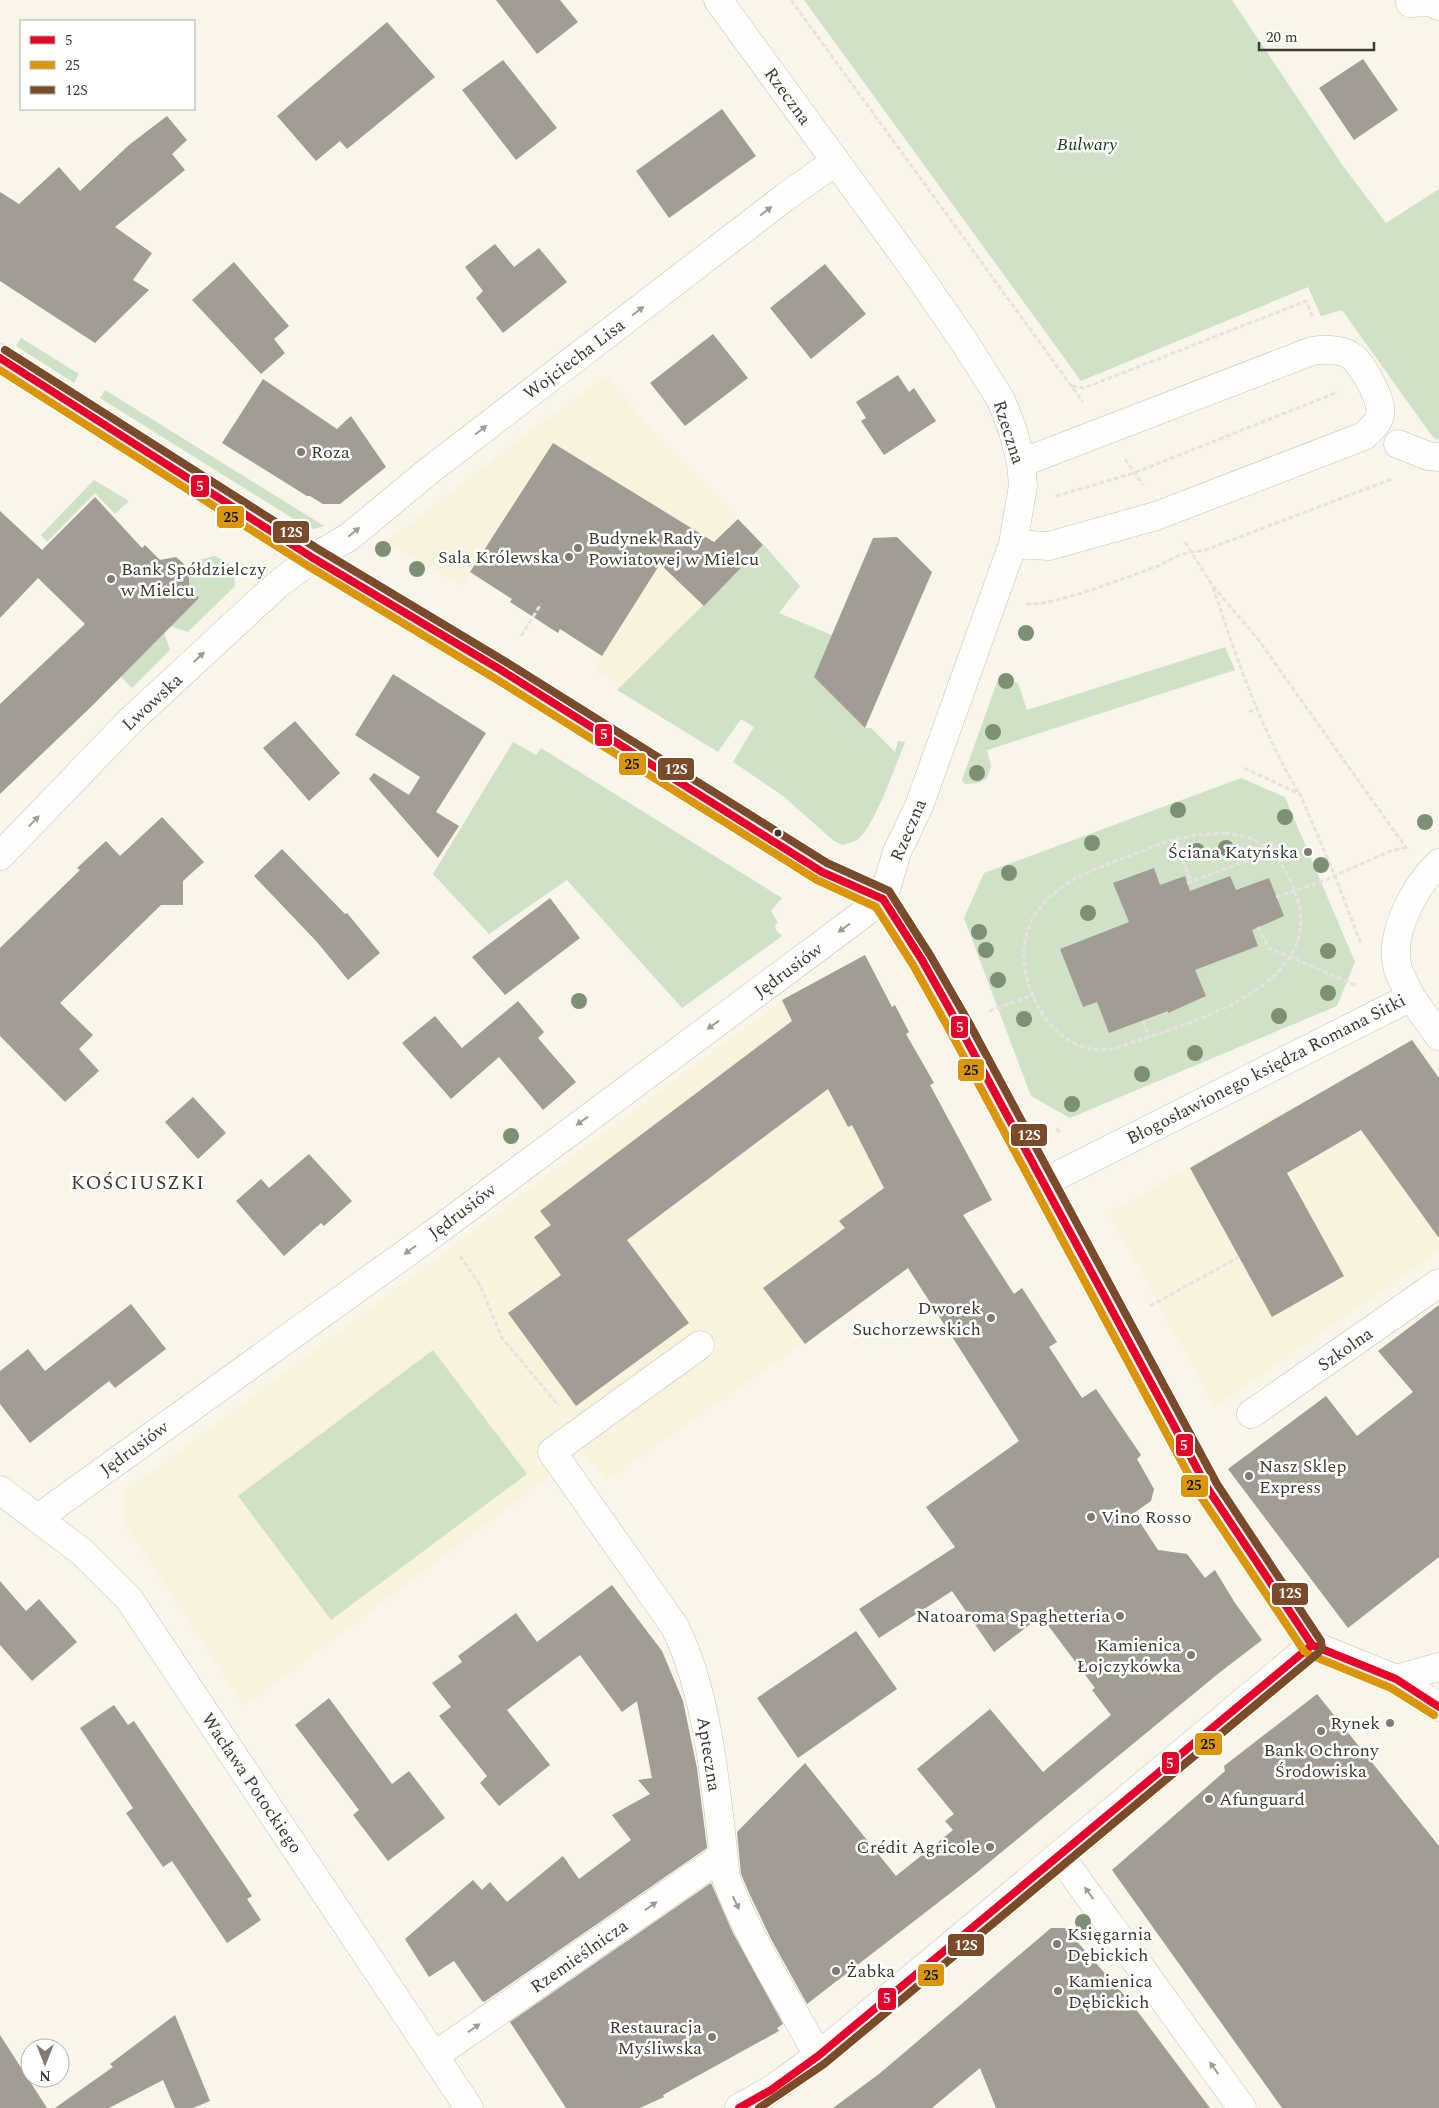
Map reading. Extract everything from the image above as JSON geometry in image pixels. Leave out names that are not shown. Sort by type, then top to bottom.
[{"type":"street","name":"Rzeczna","points":[[718,0],[966,343],[1001,400],[1013,431],[1021,463],[1023,486],[1013,544],[919,806],[897,852],[883,899]]},
{"type":"street","points":[[1410,3],[1430,2],[1439,6]]},
{"type":"street","name":"Wojciecha Lisa","points":[[313,558],[349,537],[430,470],[784,198],[836,161]]},
{"type":"street","points":[[1013,544],[1050,546],[1156,516],[1364,436],[1376,425],[1381,413],[1378,398],[1369,380],[1353,357],[1330,349],[1312,351],[1021,463]]},
{"type":"street","points":[[0,358],[313,558],[500,670],[822,872],[883,899],[922,960],[1044,1182],[1208,1489],[1312,1645],[1396,1678],[1439,1707]]},
{"type":"street","points":[[1402,446],[1428,456],[1439,457]]},
{"type":"street","name":"Lwowska","points":[[0,856],[130,721],[277,585],[313,558]]},
{"type":"street","name":"Błogosławionego księdza Romana Sitki","points":[[1044,1182],[1411,997],[1398,968],[1398,941],[1404,916],[1413,896],[1426,876],[1439,863]]},
{"type":"street","name":"Jędrusiów","points":[[38,1518],[441,1228],[883,899]]},
{"type":"street","points":[[1411,997],[1439,1036]]},
{"type":"street","name":"Szkolna","points":[[1251,1414],[1439,1283]]},
{"type":"street","points":[[580,1432],[700,1345]]},
{"type":"street","name":"Apteczna","points":[[580,1432],[552,1452],[675,1627],[686,1649],[706,1725],[726,1878],[734,1899],[764,1960],[818,2056]]},
{"type":"street","name":"Wacława Potockiego","points":[[0,1490],[82,1552],[129,1599],[469,2108]]},
{"type":"street","points":[[739,2108],[771,2090],[818,2056],[1312,1645]]},
{"type":"street","points":[[1396,1678],[1439,1667]]},
{"type":"street","name":"Rzemieślnicza","points":[[434,2056],[723,1856]]},
{"type":"street","points":[[1060,1856],[1242,2108]]},
{"type":"path","points":[[791,0],[1085,404]]},
{"type":"path","points":[[1072,386],[1084,388],[1306,301],[1313,319],[1320,322]]},
{"type":"path","points":[[1048,498],[1134,473],[1369,380]]},
{"type":"path","points":[[1021,604],[1033,605],[1070,596],[1161,565],[1170,559],[1192,551],[1204,551],[1411,472],[1402,446]]},
{"type":"path","points":[[1131,468],[1138,477]]},
{"type":"path","points":[[1183,539],[1212,585],[1257,638],[1406,847],[1388,852],[1335,876],[1276,897]]},
{"type":"path","points":[[1212,585],[1240,664],[1285,769],[1300,794],[1358,932],[1361,947]]},
{"type":"path","points":[[521,636],[541,604]]},
{"type":"path","points":[[1248,712],[1258,707]]},
{"type":"path","points":[[1244,768],[1300,794]]},
{"type":"path","points":[[1225,833],[1248,836],[1262,843],[1271,852],[1285,870],[1295,890],[1301,920],[1297,941],[1289,958],[1259,989],[1239,1002],[1115,1049],[1093,1048],[1072,1043],[1046,1021],[1033,995],[1026,973],[1026,937],[1032,920],[1046,902],[1079,875],[1175,839],[1225,833]]},
{"type":"path","points":[[1175,839],[1189,882],[1271,852]]},
{"type":"path","points":[[1258,927],[1269,948],[1347,982]]},
{"type":"path","points":[[992,1010],[1033,995]]},
{"type":"path","points":[[1143,1021],[1149,1037]]},
{"type":"path","points":[[441,1228],[480,1285],[502,1338],[580,1432]]},
{"type":"path","points":[[1145,1309],[1239,1257]]},
{"type":"shaded area","points":[[607,376],[661,442],[764,545],[617,690],[614,680],[594,669],[601,656],[561,630],[558,633],[510,602],[511,599],[471,573],[462,587],[386,542],[528,433]]},
{"type":"shaded area","points":[[865,955],[892,1006],[895,1005],[909,1032],[907,1034],[934,1083],[930,1085],[992,1200],[913,1241],[859,1282],[869,1297],[607,1480],[583,1451],[245,1706],[124,1523],[125,1492],[782,1000]]},
{"type":"shaded area","points":[[1413,1039],[1439,1076],[1439,1251],[1215,1407],[1109,1213],[1254,1130],[1253,1127],[1279,1113],[1282,1114]]},
{"type":"green space","name":"Bulwary","points":[[804,0],[1232,0],[1343,166],[1386,223],[1439,189],[1439,438],[1437,440],[1432,436],[1342,310],[1321,316],[1308,287],[1081,381]]},
{"type":"green space","points":[[21,338],[79,374],[74,383],[16,346]]},
{"type":"green space","points":[[105,390],[324,526],[314,529],[305,526],[100,398]]},
{"type":"green space","points":[[94,480],[129,501],[115,514],[95,493],[47,542],[41,535]]},
{"type":"green space","points":[[764,545],[800,586],[779,613],[832,635],[814,677],[865,728],[871,728],[895,752],[898,741],[905,742],[878,808],[865,832],[853,842],[843,845],[834,841],[783,796],[733,762],[754,727],[741,719],[718,752],[617,690]]},
{"type":"green space","points":[[215,556],[233,566],[235,586],[188,632],[170,626],[198,598],[184,583],[189,575],[188,568],[198,560]]},
{"type":"green space","points":[[164,632],[170,650],[132,688],[120,676]]},
{"type":"green space","points":[[1225,647],[1235,670],[987,750],[991,766],[987,778],[979,783],[965,784],[962,780],[997,682],[1005,679],[1018,683],[1027,710]]},
{"type":"green space","points":[[513,742],[536,755],[541,748],[782,898],[771,911],[778,923],[775,924],[776,930],[782,936],[682,1008],[567,880],[489,934],[433,874]]},
{"type":"green space","points":[[1241,778],[1285,797],[1355,962],[1337,1006],[1070,1118],[1031,1096],[964,918],[984,873]]},
{"type":"green space","points":[[433,1350],[527,1474],[331,1620],[238,1496]]},
{"type":"building","points":[[496,0],[560,0],[578,22],[537,54]]},
{"type":"building","points":[[387,22],[435,77],[347,149],[340,141],[316,161],[277,116]]},
{"type":"building","points":[[1363,59],[1398,110],[1354,140],[1319,88]]},
{"type":"building","points":[[503,60],[557,128],[516,160],[462,90]]},
{"type":"building","points":[[722,109],[756,156],[669,218],[636,171]]},
{"type":"building","points":[[167,116],[187,140],[172,154],[185,170],[115,227],[152,253],[133,280],[149,290],[95,343],[0,281],[0,192],[19,204],[59,167],[80,191],[129,145]]},
{"type":"building","points":[[495,244],[514,267],[539,248],[567,282],[503,333],[476,298],[483,291],[465,267]]},
{"type":"building","points":[[234,262],[289,326],[274,339],[285,353],[261,374],[192,300]]},
{"type":"building","points":[[825,264],[866,314],[811,359],[770,308]]},
{"type":"building","points":[[713,334],[748,378],[685,426],[650,383]]},
{"type":"building","points":[[898,375],[909,392],[914,388],[936,421],[884,455],[861,421],[866,418],[856,402]]},
{"type":"building","points":[[263,379],[337,429],[351,416],[386,467],[340,504],[323,504],[222,443]]},
{"type":"building","name":"Budynek Rady Powiatowej w Mielcu","points":[[553,443],[714,542],[738,519],[763,545],[704,606],[660,564],[602,656],[560,629],[558,633],[510,602],[512,599],[470,572]]},
{"type":"building","points":[[95,497],[142,548],[145,545],[160,560],[176,557],[183,563],[189,570],[189,589],[199,598],[93,705],[0,794],[0,704],[85,624],[38,578],[0,618],[0,511],[42,550]]},
{"type":"building","points":[[897,537],[932,572],[865,728],[814,677],[873,538]]},
{"type":"building","points":[[393,674],[486,733],[436,812],[459,826],[438,858],[369,779],[374,773],[409,795],[420,777],[355,735]]},
{"type":"building","points":[[295,721],[340,773],[309,801],[263,748]]},
{"type":"building","points":[[162,817],[204,862],[183,881],[183,905],[161,905],[60,1003],[93,1035],[79,1049],[99,1071],[65,1102],[0,1036],[0,948],[80,870],[77,868],[106,841],[120,856]]},
{"type":"building","points":[[282,849],[345,914],[347,913],[380,953],[348,980],[317,942],[254,876]]},
{"type":"building","points":[[1154,868],[1160,885],[1185,876],[1190,891],[1230,876],[1236,890],[1269,878],[1284,916],[1252,930],[1258,946],[1195,970],[1206,996],[1168,1013],[1168,1011],[1109,1033],[1097,1002],[1083,1007],[1060,949],[1129,922],[1113,883]]},
{"type":"building","points":[[550,898],[580,938],[505,995],[472,957]]},
{"type":"building","points":[[865,955],[892,1007],[895,1005],[909,1032],[906,1034],[934,1083],[930,1085],[992,1200],[963,1215],[1014,1294],[1022,1288],[1057,1342],[1049,1347],[1082,1398],[1096,1389],[1141,1455],[1137,1459],[1154,1489],[1151,1501],[1134,1513],[1158,1550],[1187,1554],[1205,1578],[1215,1570],[1235,1603],[1262,1640],[1219,1673],[975,1874],[807,2004],[771,1939],[741,1874],[737,1832],[805,1763],[896,1876],[953,1830],[945,1821],[954,1814],[917,1769],[990,1709],[1043,1772],[1111,1715],[1092,1690],[1095,1688],[1041,1616],[994,1652],[952,1591],[879,1638],[859,1609],[955,1547],[926,1507],[1019,1441],[908,1268],[805,1344],[763,1288],[845,1228],[839,1221],[884,1188],[852,1125],[848,1127],[828,1089],[627,1240],[689,1323],[576,1406],[508,1313],[561,1275],[534,1237],[551,1225],[540,1211],[792,1021],[782,1000]]},
{"type":"building","points":[[518,1001],[544,1032],[538,1038],[576,1082],[543,1110],[499,1057],[451,1099],[402,1043],[435,1016],[462,1048]]},
{"type":"building","points":[[1412,1040],[1439,1078],[1439,1238],[1361,1130],[1287,1173],[1344,1276],[1272,1317],[1190,1168]]},
{"type":"building","points":[[193,1097],[226,1133],[198,1159],[165,1122]]},
{"type":"building","points":[[309,1154],[352,1201],[324,1226],[321,1223],[284,1256],[236,1201],[261,1179],[269,1188]]},
{"type":"building","points":[[131,1304],[166,1349],[115,1388],[109,1381],[30,1443],[0,1404],[0,1371],[28,1349],[45,1371]]},
{"type":"building","points":[[1439,1305],[1439,1557],[1348,1628],[1228,1469],[1326,1396],[1357,1436],[1413,1392],[1378,1351]]},
{"type":"building","points":[[0,1581],[26,1611],[39,1599],[77,1642],[32,1681],[0,1645]]},
{"type":"building","points":[[612,1585],[662,1651],[683,1701],[697,1768],[707,1848],[484,2002],[454,1961],[429,1977],[405,1939],[473,1880],[482,1890],[490,1882],[507,1902],[563,1856],[579,1879],[631,1840],[612,1815],[650,1794],[638,1780],[652,1778],[637,1701],[622,1712],[580,1655],[507,1710],[550,1765],[499,1806],[480,1783],[487,1776],[439,1716],[451,1707],[432,1683],[462,1662],[458,1656],[516,1613],[537,1642]]},
{"type":"building","points":[[856,1631],[897,1689],[798,1758],[757,1698]]},
{"type":"building","points":[[1317,1694],[1439,1846],[1439,2108],[1282,2108],[1112,1870],[1225,1771],[1224,1766]]},
{"type":"building","points":[[329,1698],[392,1784],[409,1771],[445,1818],[388,1861],[353,1815],[359,1810],[295,1725]]},
{"type":"building","points":[[114,1705],[128,1725],[134,1721],[252,1896],[247,1899],[261,1920],[227,1943],[172,1861],[163,1867],[126,1813],[133,1808],[80,1728]]},
{"type":"building","points":[[711,1883],[732,1931],[783,2024],[777,2028],[779,2031],[663,2095],[664,2097],[640,2108],[566,2108],[510,2022]]},
{"type":"building","points":[[1051,1928],[1065,1928],[1132,2004],[1210,2108],[996,2108],[980,2068],[932,2108],[833,2108],[879,2074]]},
{"type":"building","points":[[175,2015],[210,2101],[193,2108],[175,2108],[163,2080],[109,2108],[55,2108],[113,2067],[110,2064]]},
{"type":"building","points":[[0,2035],[20,2066],[20,2088],[34,2088],[47,2108],[0,2108]]},
{"type":"transit line","name":"12S","points":[[5,350],[318,549],[506,662],[827,863],[889,891],[930,955],[968,1021],[1217,1484],[1321,1641],[1322,1648],[1318,1653],[824,2064],[759,2108]]},
{"type":"transit line","name":"5","points":[[0,358],[313,558],[501,670],[822,872],[883,899],[922,960],[959,1026],[1208,1489],[1312,1645]]},
{"type":"transit line","name":"25","points":[[0,370],[308,566],[496,679],[817,880],[876,907],[913,965],[950,1031],[1199,1494],[1304,1651]]},
{"type":"transit line","name":"5","points":[[1312,1645],[1396,1679],[1439,1707]]},
{"type":"transit line","name":"5","points":[[739,2108],[771,2090],[818,2056],[1312,1645]]},
{"type":"transit line","name":"25","points":[[759,2108],[824,2064],[1318,1653]]},
{"type":"transit line","name":"25","points":[[1308,1654],[1391,1688],[1434,1715]]},
{"type":"place","name":"Roza","points":[[301,452]]},
{"type":"place","name":"Budynek Rady Powiatowej w Mielcu","points":[[578,548]]},
{"type":"place","name":"Sala Królewska","points":[[569,557]]},
{"type":"place","name":"Bank Spółdzielczy w Mielcu","points":[[111,579]]},
{"type":"place","name":"Ściana Katyńska","points":[[1308,852]]},
{"type":"place","name":"Dworek Suchorzewskich","points":[[991,1318]]},
{"type":"place","name":"Nasz Sklep Express","points":[[1249,1476]]},
{"type":"place","name":"Vino Rosso","points":[[1091,1517]]},
{"type":"place","name":"Natoaroma Spaghetteria","points":[[1120,1616]]},
{"type":"place","name":"Kamienica Łojczykówka","points":[[1191,1655]]},
{"type":"place","name":"Rynek","points":[[1390,1723]]},
{"type":"place","name":"Bank Ochrony Środowiska","points":[[1321,1731]]},
{"type":"place","name":"Afunguard","points":[[1209,1799]]},
{"type":"place","name":"Crédit Agricole","points":[[990,1847]]},
{"type":"place","name":"Księgarnia Dębickich","points":[[1057,1944]]},
{"type":"place","name":"Żabka","points":[[836,1971]]},
{"type":"place","name":"Kamienica Dębickich","points":[[1058,1991]]},
{"type":"place","name":"Restauracja Myśliwska","points":[[712,2037]]},
{"type":"district","name":"KOŚCIUSZKI","points":[[138,1182]]}]
